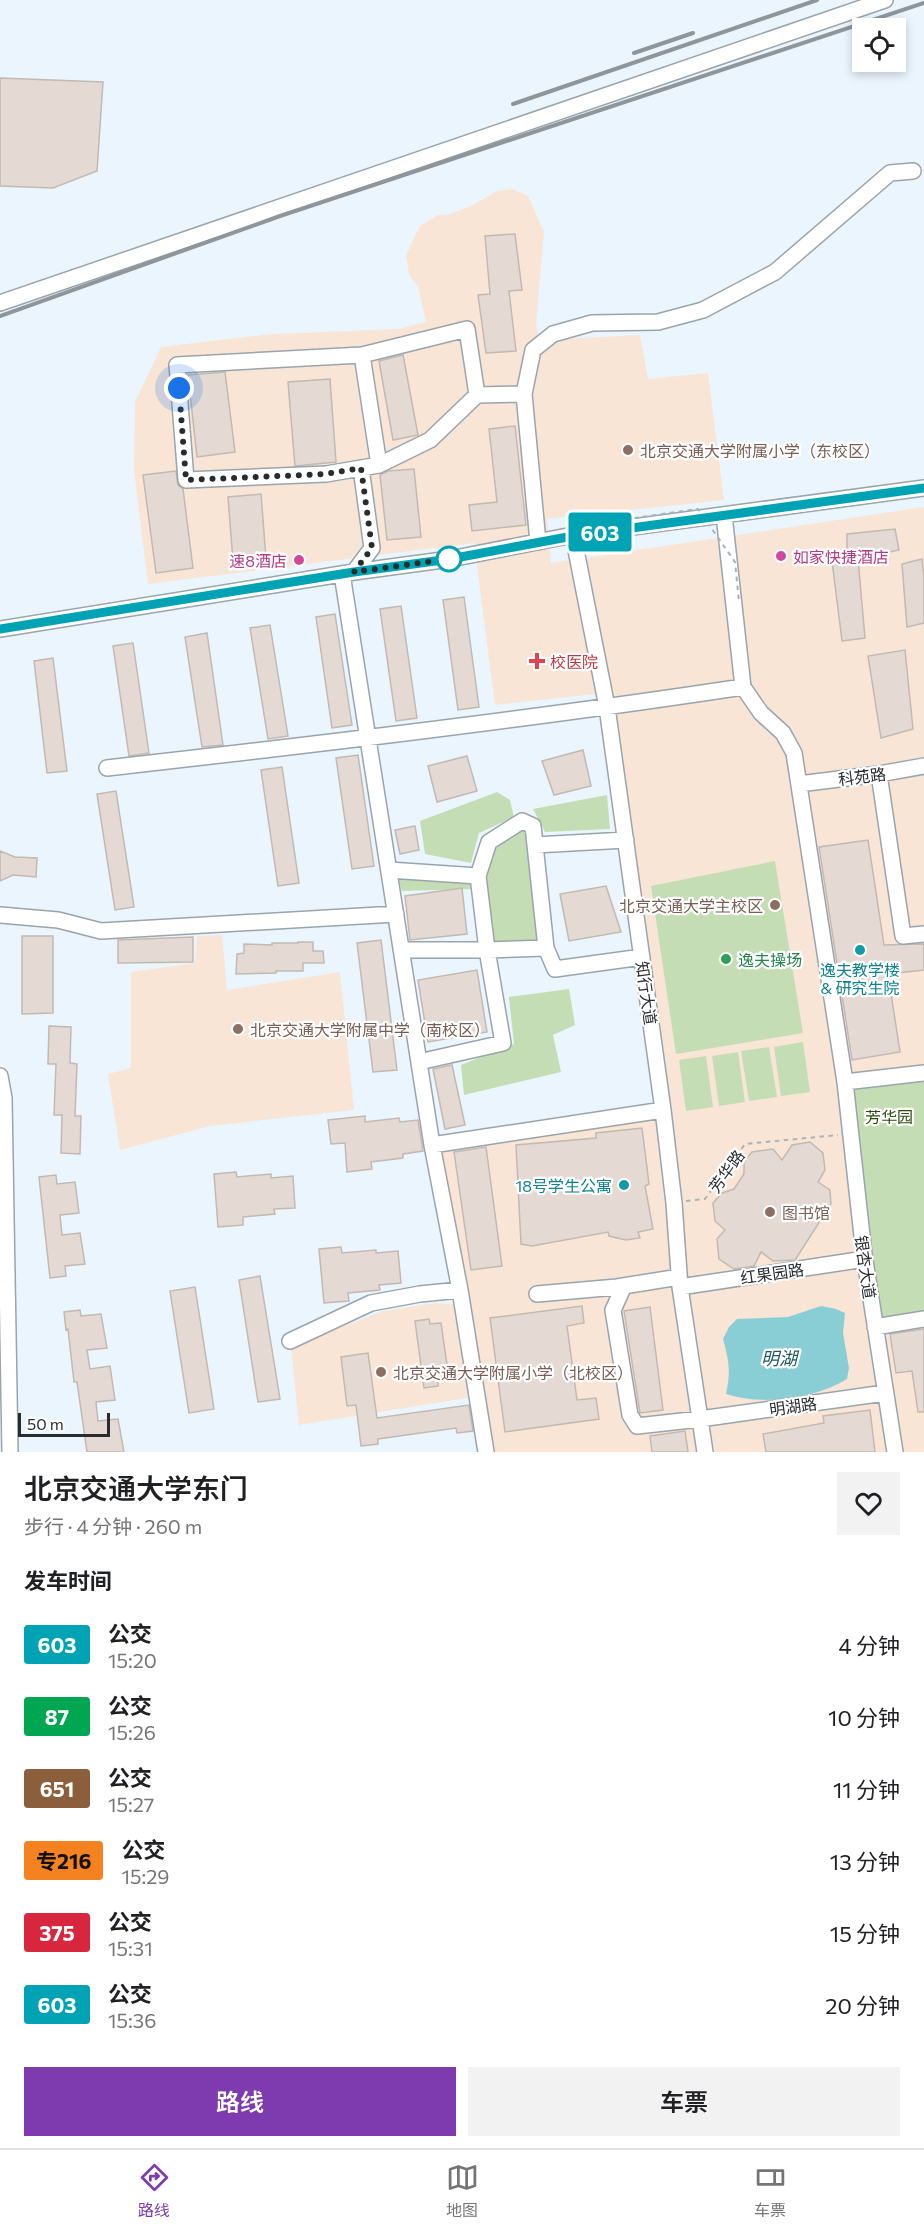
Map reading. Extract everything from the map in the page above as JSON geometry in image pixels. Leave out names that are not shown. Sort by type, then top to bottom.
[{"type":"street","points":[[0,303],[885,0]]},
{"type":"street","points":[[538,542],[524,394],[533,350],[553,334],[592,323],[658,322],[703,310],[775,272],[890,173],[913,171]]},
{"type":"street","points":[[477,395],[467,328],[362,355],[177,365],[186,480],[326,474],[378,465],[430,440],[477,395],[524,394]]},
{"type":"street","points":[[362,355],[378,465]]},
{"type":"street","points":[[348,573],[372,548],[361,468]]},
{"type":"street","points":[[0,629],[348,573],[450,559],[573,536],[924,488]]},
{"type":"street","points":[[107,768],[367,738],[743,687],[724,515]]},
{"type":"street","name":"知行大道","points":[[573,536],[607,707],[663,1110],[680,1282],[705,1452]]},
{"type":"street","points":[[348,573],[367,738],[432,1145],[460,1290],[486,1452]]},
{"type":"street","name":"银杏大道","points":[[743,687],[761,712],[783,733],[794,753],[845,1082],[865,1259],[895,1452]]},
{"type":"street","name":"科苑路","points":[[799,784],[924,766]]},
{"type":"street","points":[[879,774],[903,936],[924,934]]},
{"type":"street","points":[[419,1062],[503,1043],[478,876],[489,842],[522,820],[533,826],[546,948],[555,969],[642,957]]},
{"type":"street","points":[[535,844],[626,840]]},
{"type":"street","points":[[389,870],[478,876]]},
{"type":"street","points":[[0,915],[58,920],[102,932],[396,914]]},
{"type":"street","points":[[401,950],[546,948]]},
{"type":"street","points":[[845,1082],[924,1073]]},
{"type":"street","points":[[0,1076],[4,1347],[10,1452]]},
{"type":"street","points":[[432,1145],[663,1110]]},
{"type":"street","name":"红果园路","points":[[537,1294],[680,1282],[865,1259]]},
{"type":"street","name":"明湖路","points":[[624,1286],[613,1310],[630,1415],[637,1426],[885,1393]]},
{"type":"street","points":[[290,1341],[371,1303],[420,1294],[460,1290]]},
{"type":"street","points":[[875,1327],[924,1319]]},
{"type":"path","points":[[634,518],[698,509],[735,562],[739,602]]},
{"type":"path","name":"芳华路","points":[[674,1203],[705,1199],[746,1144],[850,1134]]},
{"type":"shaded area","name":"北京交通大学主校区","points":[[513,189],[528,196],[544,232],[536,325],[542,352],[551,343],[560,339],[640,335],[648,379],[708,373],[724,500],[547,519],[551,563],[924,507],[924,1452],[482,1452],[473,1397],[299,1425],[291,1347],[383,1311],[435,1303],[458,1305],[432,1145],[656,1106],[596,694],[495,705],[474,543],[148,584],[134,470],[135,402],[161,347],[272,334],[398,329],[426,322],[418,287],[409,274],[406,255],[420,226],[438,215],[450,214],[471,206],[497,191]]},
{"type":"shaded area","name":"北京交通大学附属中学（南校区）","points":[[222,935],[227,990],[340,972],[354,1110],[210,1126],[120,1150],[108,1074],[131,1068],[131,972],[195,963],[197,936]]},
{"type":"green space","points":[[497,792],[510,800],[514,817],[479,833],[471,863],[425,854],[420,821]]},
{"type":"green space","points":[[607,795],[610,829],[545,832],[533,809]]},
{"type":"green space","points":[[519,829],[527,832],[538,943],[492,946],[483,878],[492,849]]},
{"type":"green space","name":"逸夫操场","points":[[775,861],[803,1033],[676,1054],[651,886]]},
{"type":"green space","points":[[397,875],[470,878],[473,889],[402,891]]},
{"type":"green space","points":[[569,989],[575,1025],[553,1035],[561,1072],[464,1095],[461,1065],[514,1044],[509,997]]},
{"type":"green space","points":[[803,1042],[810,1092],[781,1096],[774,1047]]},
{"type":"green space","points":[[769,1047],[777,1097],[749,1101],[741,1051]]},
{"type":"green space","points":[[738,1052],[745,1102],[719,1106],[712,1056]]},
{"type":"green space","points":[[706,1056],[713,1107],[686,1111],[679,1060]]},
{"type":"green space","name":"芳华园","points":[[924,1076],[924,1316],[874,1323],[850,1081]]},
{"type":"water","name":"明湖","points":[[821,1306],[845,1313],[843,1333],[849,1368],[847,1379],[804,1396],[772,1400],[740,1398],[726,1394],[729,1366],[723,1339],[729,1327],[737,1319],[788,1317]]},
{"type":"building","points":[[0,78],[103,82],[97,171],[53,188],[0,186]]},
{"type":"building","points":[[515,234],[522,290],[509,291],[516,351],[486,353],[478,295],[490,294],[485,236]]},
{"type":"building","points":[[403,355],[418,435],[393,440],[379,361]]},
{"type":"building","points":[[225,372],[235,452],[197,457],[188,375]]},
{"type":"building","points":[[330,379],[336,462],[295,466],[288,382]]},
{"type":"building","points":[[515,426],[526,525],[472,531],[469,505],[497,502],[489,429]]},
{"type":"building","points":[[414,469],[421,537],[387,540],[380,475],[388,471]]},
{"type":"building","points":[[176,471],[178,485],[183,489],[193,568],[156,573],[143,475]]},
{"type":"building","points":[[261,494],[266,558],[233,561],[228,497]]},
{"type":"building","points":[[895,529],[899,550],[858,559],[865,638],[842,641],[832,561],[847,558],[847,534]]},
{"type":"building","points":[[922,559],[924,623],[907,627],[902,564]]},
{"type":"building","points":[[464,597],[479,707],[458,710],[443,600]]},
{"type":"building","points":[[401,606],[417,718],[396,721],[380,609]]},
{"type":"building","points":[[335,614],[352,725],[332,728],[316,617]]},
{"type":"building","points":[[270,625],[288,736],[268,739],[250,628]]},
{"type":"building","points":[[207,633],[223,745],[202,747],[185,637]]},
{"type":"building","points":[[133,643],[149,753],[129,756],[113,646]]},
{"type":"building","points":[[905,650],[913,729],[881,738],[868,656]]},
{"type":"building","points":[[53,658],[67,771],[47,773],[34,661]]},
{"type":"building","points":[[583,750],[591,786],[554,795],[542,761]]},
{"type":"building","points":[[358,755],[374,866],[352,869],[336,758]]},
{"type":"building","points":[[467,756],[477,791],[437,802],[428,766]]},
{"type":"building","points":[[282,767],[299,883],[278,886],[261,770]]},
{"type":"building","points":[[116,791],[134,907],[115,910],[97,794]]},
{"type":"building","points":[[415,826],[419,850],[400,854],[395,830]]},
{"type":"building","name":"逸夫教学楼 & 研究生院","points":[[868,840],[884,945],[924,944],[924,970],[888,974],[900,1052],[852,1060],[819,847]]},
{"type":"building","points":[[0,851],[15,857],[37,858],[36,877],[13,875],[0,881]]},
{"type":"building","points":[[606,886],[621,932],[569,941],[560,894]]},
{"type":"building","points":[[462,888],[467,934],[410,940],[405,896]]},
{"type":"building","points":[[22,936],[53,936],[53,1013],[22,1014]]},
{"type":"building","points":[[193,937],[193,962],[118,963],[118,940]]},
{"type":"building","points":[[381,940],[397,1070],[373,1072],[357,943]]},
{"type":"building","points":[[313,942],[313,951],[323,951],[324,963],[303,963],[303,971],[236,974],[237,954],[244,953],[244,944],[272,945],[272,943]]},
{"type":"building","points":[[477,970],[487,1032],[428,1042],[418,980]]},
{"type":"building","points":[[49,1026],[71,1027],[70,1063],[77,1064],[75,1116],[81,1116],[80,1154],[61,1153],[62,1115],[54,1115],[56,1064],[48,1064]]},
{"type":"building","points":[[452,1065],[465,1125],[445,1129],[433,1069]]},
{"type":"building","points":[[365,1116],[365,1122],[399,1118],[400,1122],[418,1120],[423,1151],[403,1154],[403,1158],[371,1162],[372,1169],[347,1172],[345,1143],[331,1144],[328,1120]]},
{"type":"building","points":[[642,1128],[649,1184],[645,1186],[653,1229],[638,1232],[640,1238],[626,1240],[609,1236],[608,1232],[532,1246],[521,1244],[516,1145],[596,1138],[596,1133]]},
{"type":"building","name":"图书馆","points":[[810,1142],[823,1153],[825,1170],[818,1182],[830,1190],[831,1204],[795,1260],[773,1261],[761,1252],[754,1266],[734,1269],[719,1259],[717,1239],[725,1230],[715,1221],[713,1203],[722,1193],[734,1189],[744,1174],[744,1162],[752,1152],[773,1149],[782,1160],[792,1145]]},
{"type":"building","points":[[486,1147],[502,1266],[471,1270],[454,1152]]},
{"type":"building","points":[[236,1172],[237,1177],[271,1174],[271,1178],[293,1176],[295,1208],[274,1209],[275,1214],[243,1217],[243,1225],[218,1227],[214,1174]]},
{"type":"building","points":[[56,1175],[57,1184],[75,1182],[79,1213],[60,1215],[62,1235],[80,1233],[85,1264],[65,1266],[66,1276],[50,1278],[39,1177]]},
{"type":"building","points":[[341,1247],[342,1253],[398,1251],[401,1283],[379,1285],[380,1290],[348,1293],[349,1301],[324,1303],[319,1249]]},
{"type":"building","points":[[260,1276],[280,1399],[258,1402],[239,1280]]},
{"type":"building","points":[[195,1287],[214,1409],[189,1413],[170,1291]]},
{"type":"building","points":[[582,1306],[584,1323],[567,1326],[577,1400],[596,1398],[599,1419],[505,1432],[490,1318]]},
{"type":"building","points":[[650,1307],[663,1410],[640,1413],[624,1311]]},
{"type":"building","points":[[80,1310],[81,1316],[101,1314],[107,1348],[87,1350],[90,1369],[110,1366],[115,1400],[96,1402],[98,1421],[118,1419],[124,1452],[87,1452],[64,1312]]},
{"type":"building","points":[[429,1319],[430,1324],[441,1323],[449,1379],[438,1381],[438,1386],[424,1388],[415,1321]]},
{"type":"building","points":[[924,1329],[924,1412],[918,1412],[912,1371],[896,1373],[890,1334]]},
{"type":"building","points":[[368,1353],[377,1418],[469,1405],[473,1431],[457,1433],[456,1428],[378,1439],[378,1444],[361,1446],[356,1405],[347,1406],[341,1357]]},
{"type":"building","points":[[870,1410],[875,1452],[766,1452],[763,1434],[824,1423],[823,1416]]},
{"type":"building","points":[[685,1431],[688,1452],[652,1452],[650,1436]]},
{"type":"railway","points":[[513,104],[817,0]]},
{"type":"railway","points":[[0,316],[280,216],[924,3]]},
{"type":"railway","points":[[634,53],[693,33]]},
{"type":"bus line","name":"603","points":[[0,629],[354,572],[450,559],[573,536],[924,488]]},
{"type":"place","name":"北京交通大学附属小学（东校区）","points":[[628,450]]},
{"type":"place","name":"如家快捷酒店","points":[[781,556]]},
{"type":"place","name":"速8酒店","points":[[299,560]]},
{"type":"place","name":"校医院","points":[[537,661]]},
{"type":"place","name":"北京交通大学主校区","points":[[775,905]]},
{"type":"place","name":"逸夫教学楼 & 研究生院","points":[[860,950]]},
{"type":"place","name":"逸夫操场","points":[[726,959]]},
{"type":"place","name":"北京交通大学附属中学（南校区）","points":[[238,1029]]},
{"type":"place","name":"18号学生公寓","points":[[624,1185]]},
{"type":"place","name":"图书馆","points":[[770,1212]]},
{"type":"place","name":"北京交通大学附属小学（北校区）","points":[[381,1372]]},
{"type":"route","points":[[179,388],[186,480],[326,474],[361,468],[372,548],[354,572],[449,559]]}]
